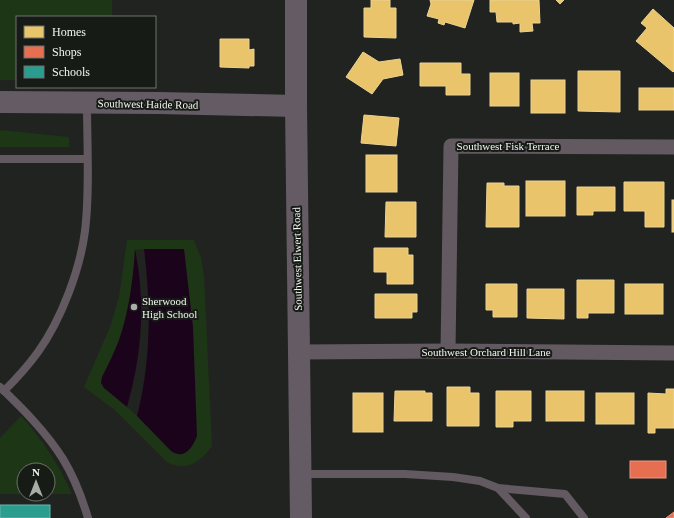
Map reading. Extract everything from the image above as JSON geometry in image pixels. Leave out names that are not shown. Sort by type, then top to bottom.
[{"type":"main road","name":"Southwest Elwert Road","points":[[296,0],[298,352],[301,518]]},
{"type":"main road","name":"Southwest Haide Road","points":[[0,102],[296,106]]},
{"type":"street","name":"Southwest Fisk Terrace","points":[[448,351],[451,146],[674,146]]},
{"type":"street","name":"Southwest Orchard Hill Lane","points":[[298,352],[448,351],[674,353]]},
{"type":"lane","points":[[87,103],[85,231],[78,266],[70,290],[55,323],[39,351],[23,372],[2,389],[26,413],[63,459],[81,497],[88,518]]},
{"type":"lane","points":[[0,159],[87,159]]},
{"type":"lane","points":[[300,474],[404,474],[453,477],[480,481],[498,488],[565,494],[584,518]]},
{"type":"lane","points":[[498,488],[526,518]]},
{"type":"green space","points":[[0,0],[112,0],[112,16],[16,16],[16,80],[0,80]]},
{"type":"green space","points":[[0,130],[69,137],[69,147],[0,147]]},
{"type":"green space","points":[[127,240],[194,240],[201,258],[204,277],[212,446],[198,461],[193,464],[181,466],[168,463],[116,411],[84,387],[110,327],[119,297]],"holes":[[[144,249],[148,283],[148,346],[143,388],[137,416],[127,407],[136,368],[141,329],[140,290],[135,250]]]},
{"type":"green space","points":[[21,416],[36,434],[55,462],[16,462],[16,494],[0,494],[0,438]]},
{"type":"green space","points":[[56,463],[62,473],[72,494],[56,494]]},
{"type":"shaded area","points":[[135,249],[140,289],[141,329],[136,368],[127,407],[104,388],[101,383],[102,377],[119,340],[128,307],[132,284]]},
{"type":"shaded area","points":[[144,249],[184,249],[193,327],[197,436],[193,445],[187,451],[180,454],[171,451],[137,416],[145,375],[149,312]]},
{"type":"building: Homes","points":[[371,0],[390,0],[390,8],[396,8],[396,38],[364,37],[364,8],[371,8]]},
{"type":"building: Homes","points":[[430,0],[474,0],[465,28],[445,22],[444,25],[438,23],[439,19],[427,16],[431,4]]},
{"type":"building: Homes","points":[[490,0],[539,0],[540,23],[532,23],[533,31],[520,32],[520,23],[513,24],[513,22],[497,22],[496,12],[490,12]]},
{"type":"building: Homes","points":[[556,0],[564,0],[560,4]]},
{"type":"building: Homes","points":[[653,9],[674,28],[673,72],[636,41],[647,28],[641,23]]},
{"type":"building: Homes","points":[[220,39],[249,39],[249,50],[254,49],[254,66],[249,66],[249,68],[220,67]]},
{"type":"building: Homes","points":[[363,52],[379,62],[400,59],[403,75],[383,79],[372,94],[346,77]]},
{"type":"building: Homes","points":[[420,63],[461,63],[461,74],[470,74],[470,95],[446,95],[446,86],[420,86]]},
{"type":"building: Homes","points":[[578,71],[620,71],[620,112],[578,111]]},
{"type":"building: Homes","points":[[490,73],[519,73],[519,106],[490,106]]},
{"type":"building: Homes","points":[[531,80],[565,80],[565,113],[531,113]]},
{"type":"building: Homes","points":[[639,88],[674,88],[674,110],[639,110]]},
{"type":"building: Homes","points":[[364,115],[399,118],[396,146],[361,143]]},
{"type":"building: Homes","points":[[366,155],[397,155],[397,192],[366,192]]},
{"type":"building: Homes","points":[[526,181],[565,181],[565,216],[526,216]]},
{"type":"building: Homes","points":[[624,182],[664,182],[664,227],[645,227],[645,211],[624,211]]},
{"type":"building: Homes","points":[[487,183],[504,183],[504,186],[519,186],[519,227],[486,227]]},
{"type":"building: Homes","points":[[577,187],[615,187],[615,211],[593,211],[593,215],[577,215]]},
{"type":"building: Homes","points":[[672,200],[674,200],[674,232],[672,232]]},
{"type":"building: Homes","points":[[386,202],[416,202],[416,237],[385,237]]},
{"type":"building: Homes","points":[[374,248],[408,248],[408,255],[413,255],[413,284],[387,284],[387,272],[374,272]]},
{"type":"building: Homes","points":[[577,280],[614,280],[614,313],[588,313],[588,318],[577,318]]},
{"type":"building: Homes","points":[[486,284],[517,284],[517,317],[493,317],[493,310],[486,310]]},
{"type":"building: Homes","points":[[625,284],[663,284],[663,314],[625,314]]},
{"type":"building: Homes","points":[[527,289],[564,289],[564,319],[527,318]]},
{"type":"building: Homes","points":[[375,294],[417,294],[417,312],[412,312],[412,318],[375,318]]},
{"type":"building: Homes","points":[[447,387],[470,387],[470,393],[479,393],[479,426],[447,426]]},
{"type":"building: Homes","points":[[666,389],[674,389],[674,428],[655,428],[655,433],[648,433],[648,393],[666,394]]},
{"type":"building: Homes","points":[[395,391],[425,391],[425,393],[432,393],[432,421],[394,421]]},
{"type":"building: Homes","points":[[496,391],[531,391],[531,421],[513,421],[513,427],[496,427]]},
{"type":"building: Homes","points":[[546,391],[584,391],[584,421],[546,421]]},
{"type":"building: Homes","points":[[353,393],[383,393],[383,432],[353,432]]},
{"type":"building: Homes","points":[[596,393],[634,393],[634,424],[596,424]]},
{"type":"building: Shops","points":[[630,461],[666,461],[666,478],[630,478]]},
{"type":"building: Shops","points":[[674,512],[674,518],[666,518]]},
{"type":"building: Schools","points":[[0,505],[50,505],[50,518],[0,518]]},
{"type":"place","name":"Sherwood High School","points":[[134,307]]}]
